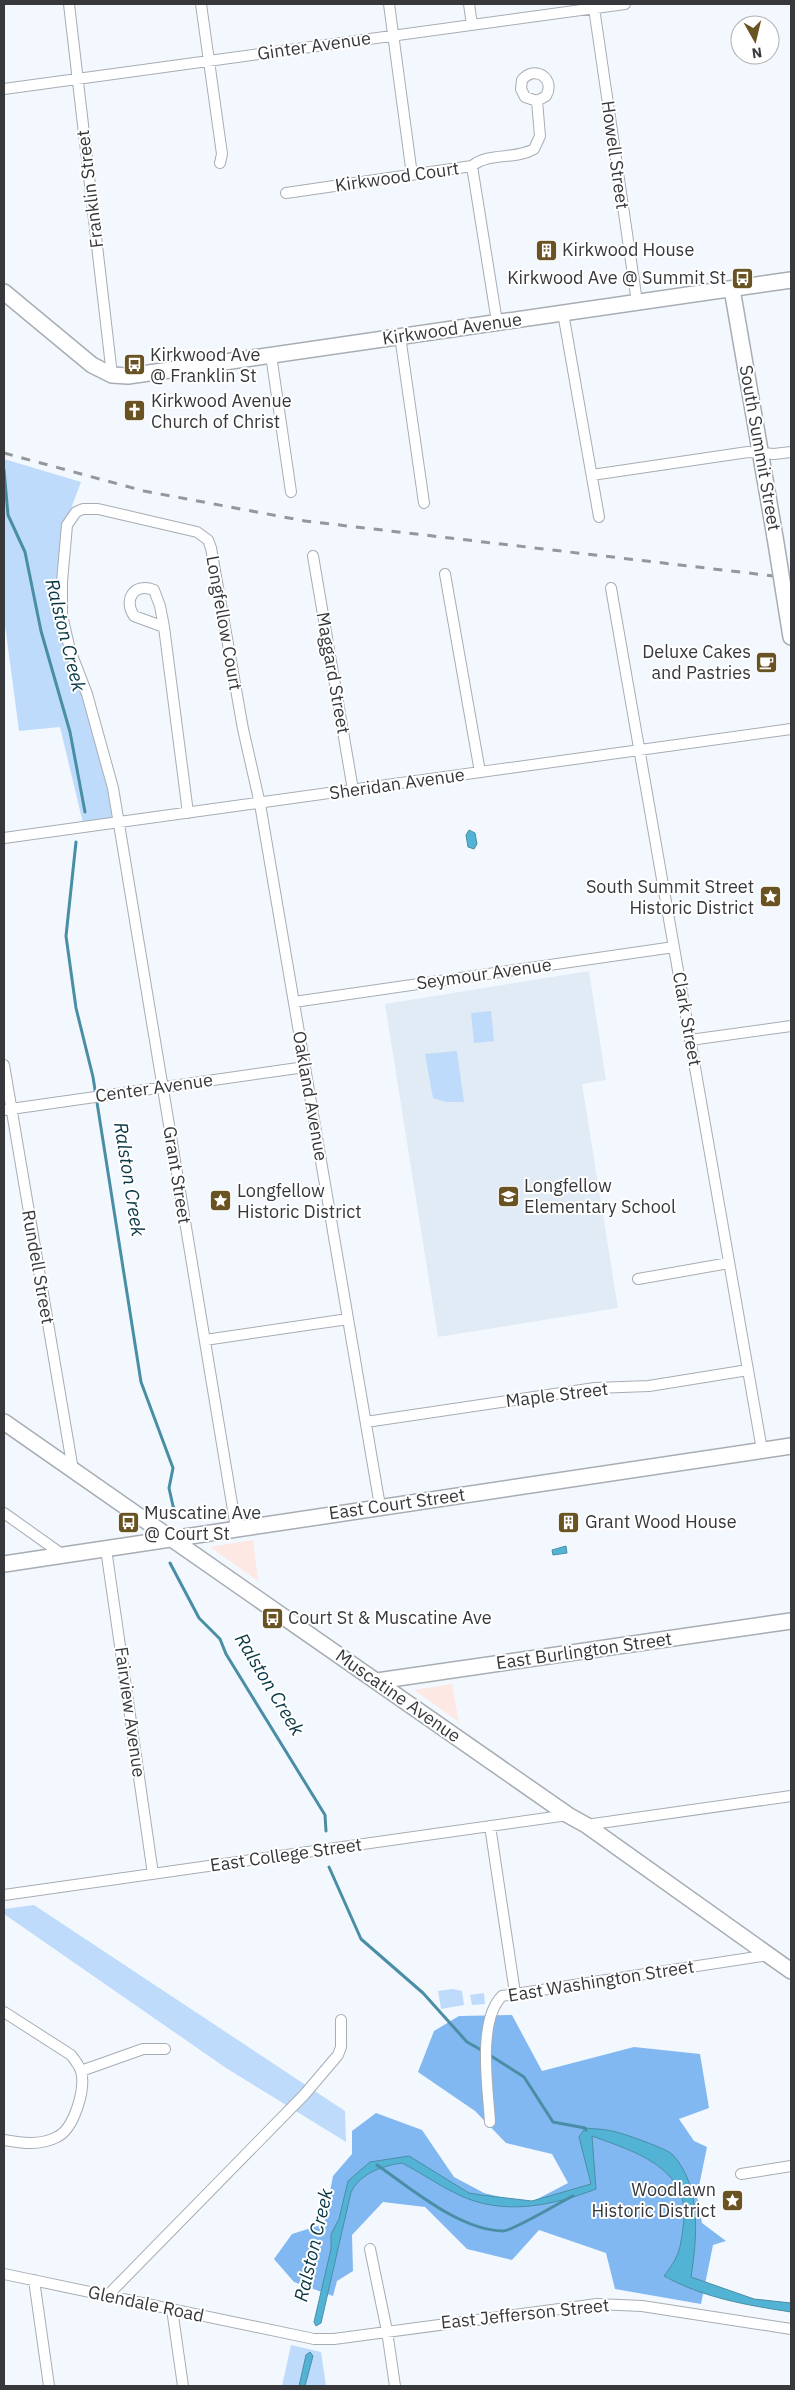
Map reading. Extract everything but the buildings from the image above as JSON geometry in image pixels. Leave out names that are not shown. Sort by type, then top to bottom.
[{"type":"main road","name":"Kirkwood Avenue","points":[[112,375],[128,376],[791,280]]},
{"type":"main road","name":"South Summit Street","points":[[732,289],[791,638]]},
{"type":"main road","points":[[4,292],[76,353],[100,370],[112,375]]},
{"type":"main road","name":"Muscatine Avenue","points":[[4,1422],[568,1815],[586,1825],[791,1970]]},
{"type":"main road","name":"East Court Street","points":[[4,1564],[380,1506],[791,1446]]},
{"type":"main road","name":"East Burlington Street","points":[[377,1681],[791,1621]]},
{"type":"street","name":"Franklin Street","points":[[69,4],[112,375]]},
{"type":"street","points":[[201,4],[222,154],[220,163]]},
{"type":"street","points":[[389,4],[412,175]]},
{"type":"street","points":[[469,4],[472,25]]},
{"type":"street","name":"Ginter Avenue","points":[[4,89],[624,4]]},
{"type":"street","name":"Howell Street","points":[[594,8],[637,302]]},
{"type":"street","points":[[472,166],[484,159],[523,154],[534,150],[540,136],[537,101]]},
{"type":"street","name":"Kirkwood Court","points":[[286,193],[472,166],[497,322]]},
{"type":"street","points":[[563,313],[600,517]]},
{"type":"street","points":[[400,336],[424,503]]},
{"type":"street","points":[[271,355],[291,492]]},
{"type":"street","points":[[592,475],[748,452],[791,452]]},
{"type":"street","name":"Longfellow Court","points":[[118,822],[113,788],[87,694],[70,650],[62,615],[62,582],[67,525],[76,512],[90,508],[197,532],[208,540],[243,729],[260,804]]},
{"type":"street","name":"Maggard Street","points":[[313,556],[352,790]]},
{"type":"street","points":[[446,574],[480,772]]},
{"type":"street","name":"Clark Street","points":[[612,588],[762,1450]]},
{"type":"street","points":[[164,627],[188,813]]},
{"type":"street","name":"Sheridan Avenue","points":[[4,838],[791,729]]},
{"type":"street","name":"Oakland Avenue","points":[[260,804],[380,1506]]},
{"type":"street","name":"Grant Street","points":[[118,822],[236,1528]]},
{"type":"street","name":"Seymour Avenue","points":[[294,1002],[674,947]]},
{"type":"street","points":[[690,1040],[791,1026]]},
{"type":"street","name":"Rundell Street","points":[[4,1065],[7,1109],[72,1470]]},
{"type":"street","name":"Center Avenue","points":[[7,1109],[305,1067]]},
{"type":"street","points":[[638,1279],[729,1263]]},
{"type":"street","points":[[205,1340],[348,1319]]},
{"type":"street","name":"Maple Street","points":[[366,1422],[595,1388],[649,1386],[748,1370]]},
{"type":"street","points":[[4,1513],[63,1555]]},
{"type":"street","name":"Fairview Avenue","points":[[106,1549],[153,1874]]},
{"type":"street","points":[[586,1825],[791,1796]]},
{"type":"street","name":"East College Street","points":[[4,1895],[568,1815]]},
{"type":"street","points":[[490,1826],[515,1993]]},
{"type":"street","name":"East Washington Street","points":[[490,2122],[486,2060],[487,2045],[494,2006],[502,1996],[769,1956]]},
{"type":"street","points":[[4,2012],[71,2055],[81,2071],[82,2080],[79,2104],[74,2117],[59,2137],[32,2143],[4,2140]]},
{"type":"street","points":[[107,2296],[334,2062],[341,2047],[341,2020]]},
{"type":"street","points":[[81,2071],[143,2049],[165,2049]]},
{"type":"street","points":[[741,2174],[791,2166]]},
{"type":"street","points":[[370,2249],[387,2331],[395,2386]]},
{"type":"street","name":"Glendale Road","points":[[4,2274],[287,2334]]},
{"type":"street","points":[[34,2280],[49,2386]]},
{"type":"street","name":"East Jefferson Street","points":[[287,2334],[314,2339],[334,2339],[596,2304],[642,2306],[791,2329]]},
{"type":"street","points":[[172,2310],[183,2386]]},
{"type":"shaded area","points":[[4,459],[81,482],[64,527],[57,592],[59,625],[66,653],[82,694],[108,792],[112,818],[83,823],[60,727],[19,731],[4,617]]},
{"type":"shaded area","points":[[469,830],[475,833],[477,844],[474,849],[468,847],[466,835]]},
{"type":"shaded area","name":"Longfellow Elementary School","points":[[589,971],[606,1080],[582,1084],[618,1308],[438,1337],[385,1004]]},
{"type":"shaded area","points":[[491,1011],[494,1041],[474,1043],[471,1013]]},
{"type":"shaded area","points":[[457,1051],[464,1102],[446,1102],[433,1098],[425,1054]]},
{"type":"shaded area","points":[[253,1540],[258,1581],[210,1547]]},
{"type":"shaded area","points":[[566,1546],[567,1553],[553,1555],[552,1550]]},
{"type":"shaded area","points":[[452,1684],[459,1722],[414,1690]]},
{"type":"shaded area","points":[[34,1905],[345,2111],[346,2142],[226,2068],[4,1914],[4,1909]]},
{"type":"shaded area","points":[[453,1989],[462,1991],[464,2005],[441,2009],[438,1991]]},
{"type":"shaded area","points":[[484,1993],[485,2004],[472,2005],[470,1995]]},
{"type":"shaded area","points":[[512,2015],[542,2071],[634,2047],[700,2054],[709,2108],[679,2119],[694,2141],[707,2147],[697,2196],[702,2223],[726,2241],[713,2245],[701,2304],[615,2289],[606,2253],[539,2230],[512,2260],[467,2249],[425,2207],[383,2202],[352,2235],[353,2271],[337,2281],[333,2296],[294,2282],[274,2259],[292,2234],[324,2224],[333,2176],[352,2154],[352,2131],[376,2113],[422,2130],[454,2177],[484,2193],[528,2204],[568,2183],[552,2154],[506,2143],[475,2111],[418,2072],[434,2031],[459,2016]]},
{"type":"shaded area","name":"Ralston Creek","points":[[585,2128],[612,2131],[655,2146],[673,2155],[689,2182],[693,2197],[696,2230],[691,2277],[754,2299],[791,2303],[791,2312],[710,2295],[679,2284],[664,2276],[676,2258],[681,2242],[684,2207],[679,2191],[670,2177],[658,2166],[626,2149],[592,2136],[596,2189],[545,2204],[510,2207],[476,2201],[459,2195],[402,2163],[380,2168],[366,2175],[355,2185],[351,2192],[321,2323],[316,2326],[314,2322],[331,2249],[331,2234],[339,2219],[348,2181],[370,2162],[409,2156],[469,2193],[532,2201],[591,2184],[579,2137]]},
{"type":"shaded area","points":[[291,2345],[321,2352],[326,2386],[282,2386]]},
{"type":"shaded area","name":"Ralston Creek","points":[[310,2352],[313,2356],[305,2386],[299,2386],[306,2355]]},
{"type":"waterway","name":"Ralston Creek","points":[[4,470],[8,515],[25,552],[41,631],[70,732],[85,812]]},
{"type":"waterway","name":"Ralston Creek","points":[[76,842],[66,936],[76,1008],[93,1077],[141,1382],[173,1468],[169,1488],[173,1506],[179,1517]]},
{"type":"waterway","name":"Ralston Creek","points":[[170,1563],[199,1618],[220,1639],[226,1654],[325,1815],[326,1831]]},
{"type":"waterway","name":"Ralston Creek","points":[[329,1867],[361,1939],[423,1993],[467,2042],[483,2051]]},
{"type":"waterway","name":"Ralston Creek","points":[[488,2054],[524,2077],[553,2122],[585,2128],[586,2130]]},
{"type":"waterway","name":"Ralston Creek","points":[[377,2165],[437,2207],[470,2224],[486,2229],[508,2230],[573,2196]]},
{"type":"railway","points":[[4,453],[144,491],[305,521],[791,578]]},
{"type":"place","name":"Kirkwood House","points":[[546,250]]},
{"type":"place","name":"Kirkwood Ave @ Summit St","points":[[742,278]]},
{"type":"place","name":"Kirkwood Ave @ Franklin St","points":[[134,365]]},
{"type":"place","name":"Kirkwood Avenue Church of Christ","points":[[135,411]]},
{"type":"place","name":"Deluxe Cakes and Pastries","points":[[767,662]]},
{"type":"place","name":"South Summit Street Historic District","points":[[770,897]]},
{"type":"place","name":"Longfellow Elementary School","points":[[508,1196]]},
{"type":"place","name":"Longfellow Historic District","points":[[221,1201]]},
{"type":"place","name":"Grant Wood House","points":[[569,1522]]},
{"type":"place","name":"Muscatine Ave @ Court St","points":[[128,1523]]},
{"type":"place","name":"Court St & Muscatine Ave","points":[[272,1618]]},
{"type":"place","name":"Woodlawn Historic District","points":[[732,2200]]}]
